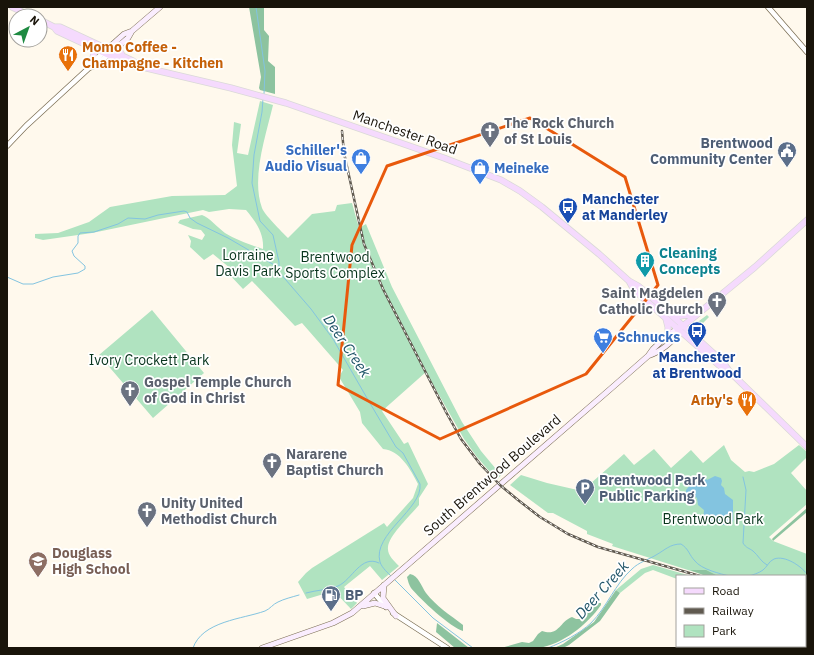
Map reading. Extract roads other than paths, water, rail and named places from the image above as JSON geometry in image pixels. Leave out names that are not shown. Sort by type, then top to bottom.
[{"type":"main road","points":[[108,52],[128,38],[132,31],[160,7]]},
{"type":"main road","name":"Manchester Road","points":[[48,24],[54,27],[57,31],[90,46],[122,55],[142,67]]},
{"type":"main road","name":"Manchester Road","points":[[54,27],[60,27],[132,66],[142,67],[258,95],[457,163],[507,183],[530,198],[591,247],[629,281],[638,286],[680,329],[721,367],[730,372],[807,447]]},
{"type":"main road","points":[[108,52],[124,34],[132,31]]},
{"type":"main road","points":[[120,44],[119,50],[122,55]]},
{"type":"main road","points":[[90,46],[94,53],[91,65]]},
{"type":"main road","name":"South Brentwood Boulevard","points":[[648,356],[657,353],[680,329],[755,267],[807,220]]},
{"type":"main road","points":[[668,335],[667,316],[680,316],[699,313]]},
{"type":"main road","name":"South Brentwood Boulevard","points":[[262,648],[333,623],[352,613],[648,356],[652,349],[668,335],[680,329]]},
{"type":"main road","points":[[386,583],[383,598],[396,616]]},
{"type":"main road","points":[[360,606],[375,603],[386,607]]},
{"type":"street","points":[[768,7],[807,52]]},
{"type":"street","points":[[7,146],[26,126],[91,65],[108,52]]},
{"type":"street","points":[[374,594],[396,616],[447,648]]},
{"type":"water","points":[[702,475],[707,480],[715,476],[721,478],[721,485],[724,488],[725,494],[733,500],[733,521],[730,525],[724,525],[703,519],[704,510],[698,505],[697,498],[686,494],[686,490],[691,484],[694,484],[697,481],[704,481],[703,477],[700,477]]},
{"type":"waterway","name":"Deer Creek","points":[[256,7],[265,71],[264,94]]},
{"type":"waterway","name":"Deer Creek","points":[[263,99],[254,155],[252,183],[260,221],[273,235],[279,262],[279,272],[311,309],[333,339],[396,447],[403,453],[420,484],[419,493],[414,503],[383,542],[380,552],[380,562],[392,577]]},
{"type":"waterway","points":[[7,277],[23,284],[33,284],[53,277],[78,273],[85,269],[85,266],[74,256],[72,251],[78,243],[78,236],[80,233],[94,232],[118,224],[128,218],[145,219],[158,215],[184,211],[187,212],[190,218],[197,223],[228,238],[276,266],[279,271]]},
{"type":"waterway","points":[[743,477],[746,490],[743,543],[767,565]]},
{"type":"waterway","name":"Deer Creek","points":[[548,648],[571,637],[591,623],[632,569],[671,546],[681,544],[686,548],[691,557],[698,564],[706,569],[726,575]]},
{"type":"waterway","name":"Deer Creek","points":[[752,575],[764,569],[772,560],[778,558],[792,562],[807,574]]},
{"type":"waterway","points":[[306,593],[338,586],[367,562],[373,561],[379,563]]},
{"type":"waterway","name":"Deer Creek","points":[[394,579],[433,618],[473,648]]},
{"type":"waterway","points":[[193,648],[198,639],[205,632],[214,627],[224,622],[265,611],[278,602],[299,595]]},
{"type":"railway","points":[[342,131],[344,153],[364,244],[383,289],[446,412],[461,439],[480,464],[500,485],[518,500],[540,517],[568,534],[598,547],[696,575]]},
{"type":"place","name":"Momo Coffee - Champagne - Kitchen","points":[[68,72]]},
{"type":"place","name":"The Rock Church of St Louis","points":[[490,148]]},
{"type":"place","name":"Brentwood Community Center","points":[[787,168]]},
{"type":"place","name":"Schiller's Audio Visual","points":[[361,175]]},
{"type":"place","name":"Meineke","points":[[480,185]]},
{"type":"place","name":"Manchester at Manderley","points":[[568,224]]},
{"type":"place","name":"Cleaning Concepts","points":[[645,278]]},
{"type":"place","name":"Saint Magdelen Catholic Church","points":[[717,318]]},
{"type":"place","name":"Manchester at Brentwood","points":[[697,348]]},
{"type":"place","name":"Schnucks","points":[[603,354]]},
{"type":"place","name":"Gospel Temple Church of God in Christ","points":[[130,407]]},
{"type":"place","name":"Arby's","points":[[747,417]]},
{"type":"place","name":"Nararene Baptist Church","points":[[272,479]]},
{"type":"place","name":"Brentwood Park Public Parking","points":[[585,505]]},
{"type":"place","name":"Unity United Methodist Church","points":[[147,528]]},
{"type":"place","name":"Douglass High School","points":[[38,578]]},
{"type":"place","name":"BP","points":[[331,612]]},
{"type":"park label","name":"Lorraine Davis Park","points":[[248,264]]},
{"type":"park label","name":"Brentwood Sports Complex","points":[[335,266]]},
{"type":"park label","name":"Ivory Crockett Park","points":[[149,360]]},
{"type":"park label","name":"Brentwood Park","points":[[713,519]]}]
